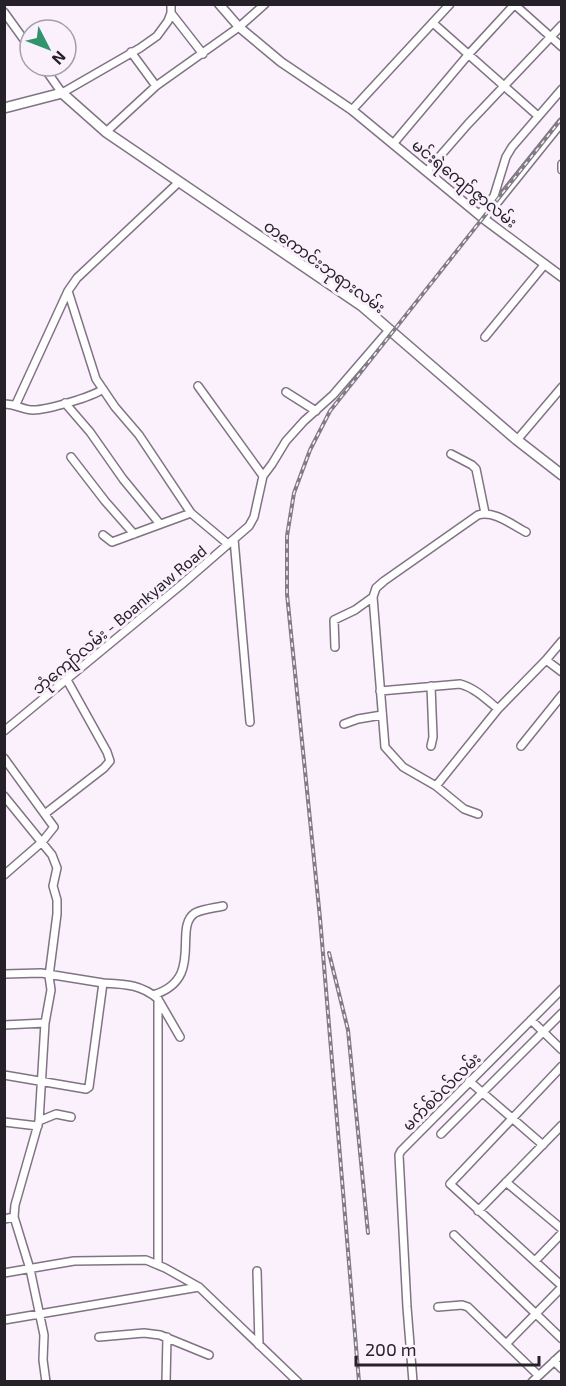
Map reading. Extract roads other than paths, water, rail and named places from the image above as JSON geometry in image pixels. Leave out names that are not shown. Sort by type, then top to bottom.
[{"type":"main road","points":[[4,108],[62,93]]},
{"type":"main road","name":"တကောင်းဘုရားလမ်း","points":[[62,93],[106,132],[362,306],[561,476]]},
{"type":"street","name":"မင်းရဲကျော်ဇွာလမ်း","points":[[219,4],[239,27],[281,62],[352,110],[482,217],[561,277]]},
{"type":"street","points":[[106,132],[156,86],[239,27],[265,4]]},
{"type":"street","points":[[352,110],[450,4]]},
{"type":"street","points":[[393,144],[468,55],[515,5],[561,47]]},
{"type":"street","points":[[171,9],[203,54]]},
{"type":"street","points":[[51,78],[62,93],[157,36],[168,21],[171,9]]},
{"type":"street","points":[[4,12],[18,31]]},
{"type":"street","points":[[433,23],[538,116]]},
{"type":"street","points":[[426,171],[561,25]]},
{"type":"street","points":[[131,52],[156,86]]},
{"type":"street","points":[[482,217],[494,196],[506,158],[512,147],[561,89]]},
{"type":"street","points":[[482,217],[561,122]]},
{"type":"street","points":[[561,164],[561,170]]},
{"type":"street","points":[[16,404],[68,291],[77,278],[179,182]]},
{"type":"street","points":[[484,338],[545,264]]},
{"type":"street","points":[[68,291],[93,373],[103,389],[139,435],[191,513],[231,542],[250,722]]},
{"type":"street","points":[[198,386],[263,476],[294,431],[348,379],[389,330]]},
{"type":"street","points":[[517,440],[561,387]]},
{"type":"street","points":[[4,404],[16,404],[34,410],[65,403],[103,389]]},
{"type":"street","points":[[286,392],[316,411]]},
{"type":"street","points":[[65,403],[160,524]]},
{"type":"street","points":[[451,454],[472,465],[476,470],[485,513]]},
{"type":"street","points":[[71,456],[134,534]]},
{"type":"street","name":"ဘုံကျော်လမ်း - Boankyaw Road","points":[[4,731],[249,526],[254,517],[263,476]]},
{"type":"street","points":[[104,535],[112,542],[191,513]]},
{"type":"street","points":[[478,814],[464,809],[436,786],[403,767],[385,747],[374,597],[376,588],[384,581],[472,519],[485,513],[526,532]]},
{"type":"street","points":[[335,647],[334,620],[374,597]]},
{"type":"street","points":[[436,786],[498,709],[546,660],[561,641]]},
{"type":"street","points":[[546,660],[561,672]]},
{"type":"street","points":[[46,813],[110,761],[67,680]]},
{"type":"street","points":[[380,691],[460,684],[468,686],[498,709]]},
{"type":"street","points":[[431,687],[433,737],[431,746]]},
{"type":"street","points":[[521,746],[561,695]]},
{"type":"street","points":[[344,724],[382,715]]},
{"type":"street","points":[[4,759],[46,813],[54,827],[42,842],[4,875]]},
{"type":"street","points":[[4,796],[52,855],[57,868],[53,886],[57,900],[57,914],[49,976],[51,990],[45,1023],[38,1124],[15,1205],[14,1217],[30,1269],[44,1335],[43,1360],[46,1382]]},
{"type":"street","points":[[155,997],[174,983],[184,970],[187,928],[192,916],[197,912],[223,906]]},
{"type":"street","points":[[5,974],[41,973],[103,983],[123,983],[155,997],[180,1037]]},
{"type":"street","points":[[4,1075],[84,1089],[89,1087],[103,983]]},
{"type":"street","name":"မက်စ်ဝဲလ်လမ်း","points":[[413,1382],[399,1155],[404,1147],[469,1081],[560,993]]},
{"type":"street","points":[[155,997],[158,1264]]},
{"type":"street","points":[[441,1134],[561,1013]]},
{"type":"street","points":[[531,1020],[561,1050]]},
{"type":"street","points":[[4,1025],[45,1023]]},
{"type":"street","points":[[506,1344],[561,1286],[452,1187],[450,1182],[561,1066]]},
{"type":"street","points":[[469,1081],[543,1145]]},
{"type":"street","points":[[4,1122],[38,1124],[56,1114],[71,1117]]},
{"type":"street","points":[[478,1211],[561,1125]]},
{"type":"street","points":[[506,1182],[561,1231],[535,1261]]},
{"type":"street","points":[[4,1219],[14,1217]]},
{"type":"street","points":[[454,1235],[561,1339]]},
{"type":"street","points":[[4,1273],[74,1262],[146,1260],[158,1264],[199,1287],[298,1382]]},
{"type":"street","points":[[257,1271],[259,1345]]},
{"type":"street","points":[[4,1320],[199,1287]]},
{"type":"street","points":[[438,1307],[462,1305],[468,1307],[538,1375]]},
{"type":"street","points":[[99,1337],[144,1333],[167,1337],[209,1354]]},
{"type":"street","points":[[166,1382],[167,1337]]},
{"type":"street","points":[[532,1382],[561,1354]]},
{"type":"street","points":[[554,1361],[561,1368]]},
{"type":"railway","points":[[359,1382],[320,918],[287,594],[287,536],[294,493],[310,450],[330,411],[562,118]]},
{"type":"railway","points":[[329,953],[348,1030],[368,1233]]}]
